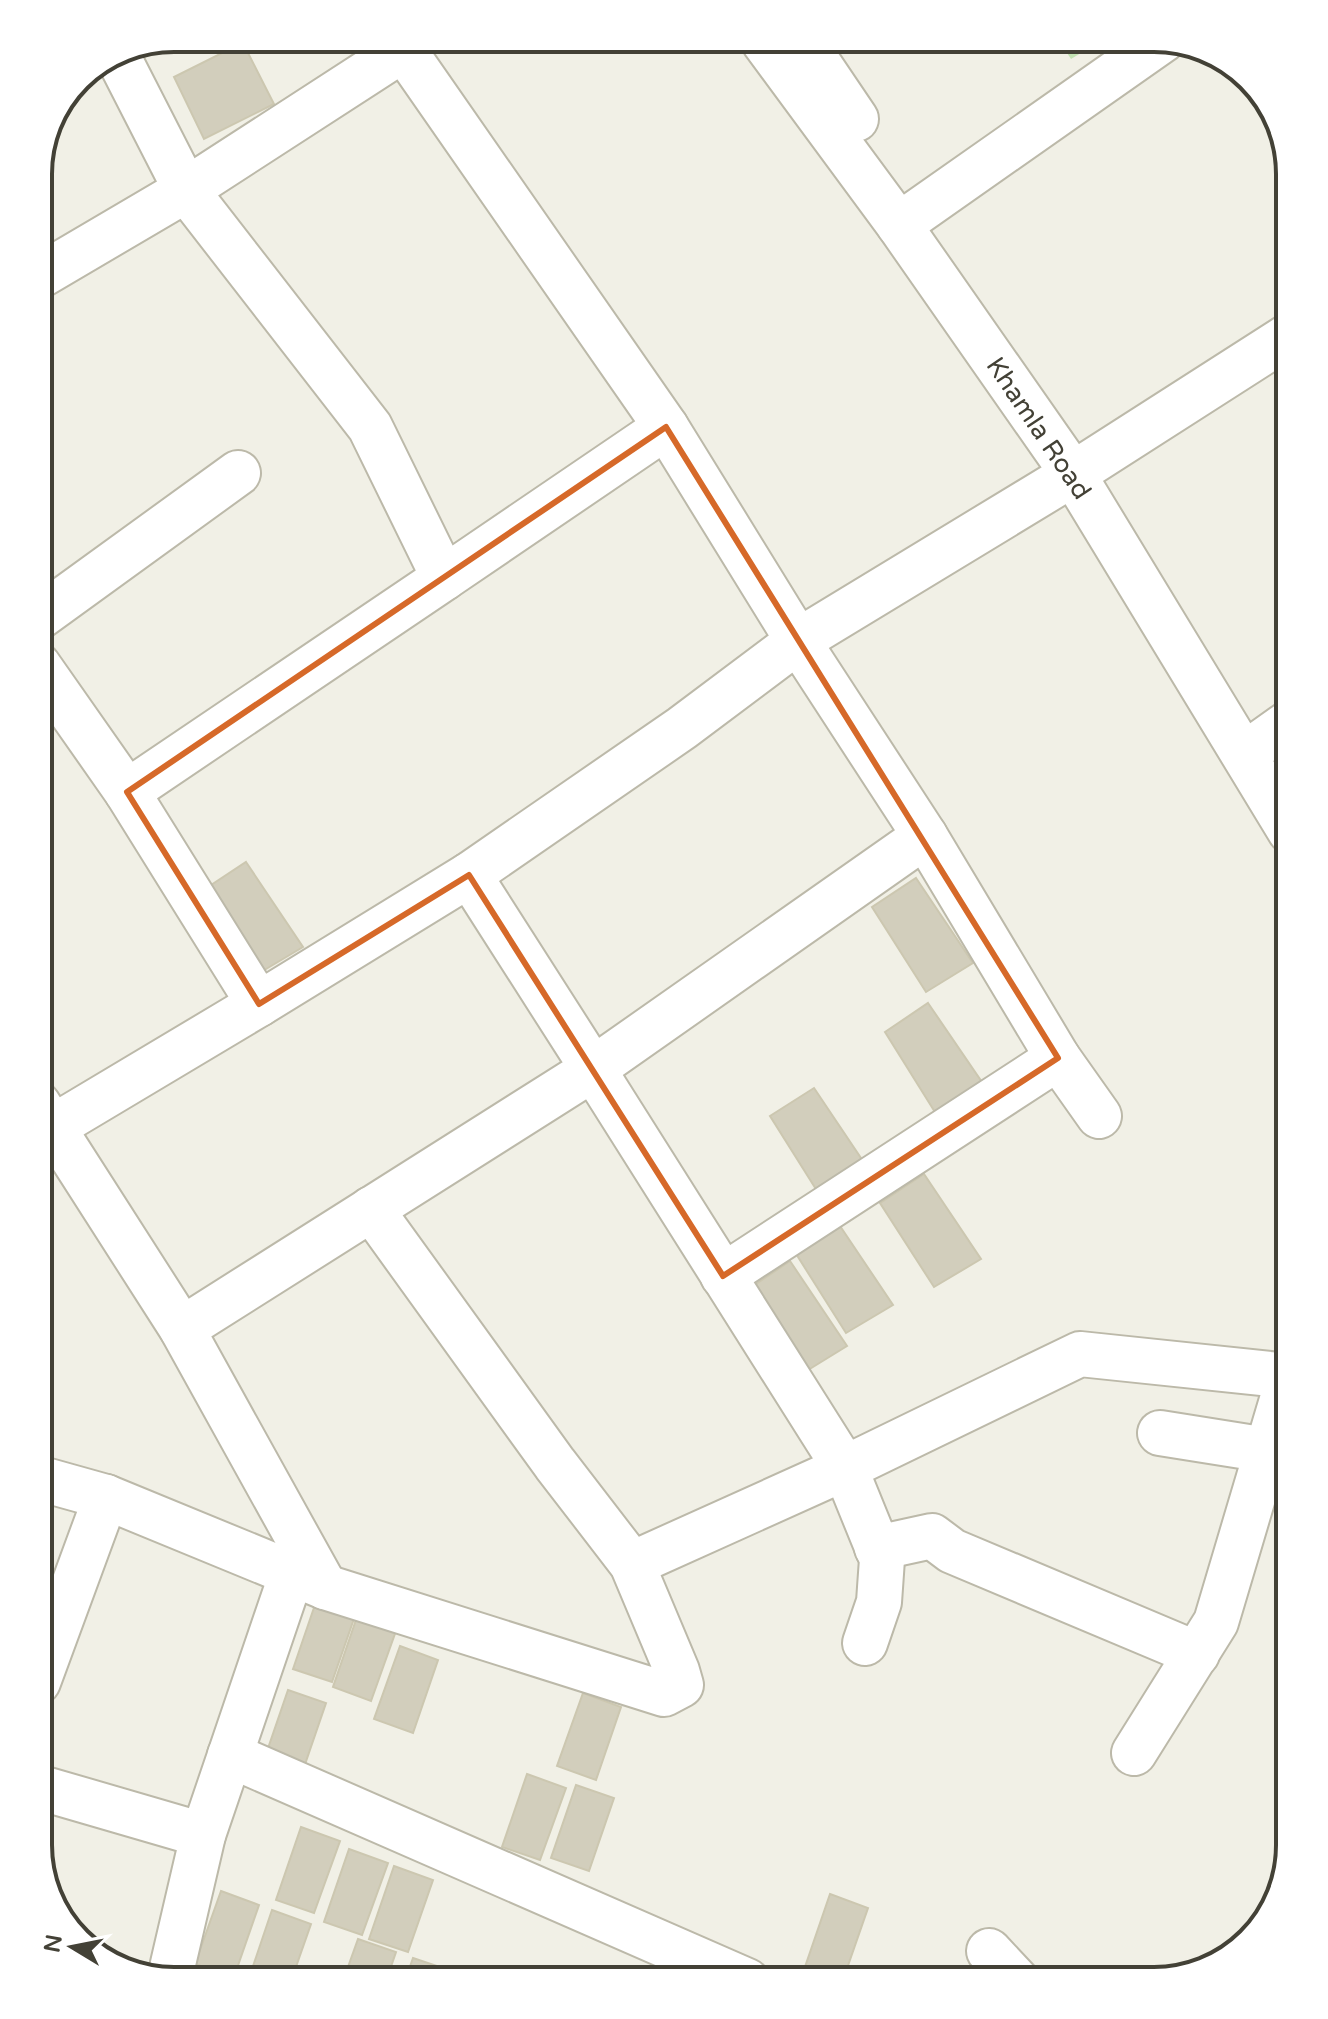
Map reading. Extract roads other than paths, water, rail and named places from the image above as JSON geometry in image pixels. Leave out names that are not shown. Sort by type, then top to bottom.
[{"type":"street","points":[[52,269],[186,190],[396,52]]},
{"type":"street","points":[[407,52],[666,427],[798,641],[925,836],[1058,1058],[1099,1116]]},
{"type":"street","name":"Khamla Road","points":[[772,52],[909,219]]},
{"type":"street","name":"Khamla Road","points":[[810,52],[909,219],[1276,757]]},
{"type":"street","points":[[909,219],[1146,52]]},
{"type":"street","points":[[122,64],[186,190],[370,427],[444,578]]},
{"type":"street","points":[[52,1117],[259,1004],[469,875],[682,728],[798,641],[1079,470],[1276,344]]},
{"type":"street","points":[[127,792],[666,427]]},
{"type":"street","points":[[52,608],[238,473]]},
{"type":"street","points":[[52,685],[127,792],[259,1004]]},
{"type":"street","name":"Khamla Road","points":[[1266,739],[1276,777]]},
{"type":"street","points":[[182,1329],[593,1069],[925,836]]},
{"type":"street","points":[[469,875],[845,1468],[882,1559],[879,1602],[865,1643]]},
{"type":"street","points":[[723,1276],[1058,1058]]},
{"type":"street","points":[[52,1135],[182,1329],[309,1580]]},
{"type":"street","points":[[52,1482],[106,1497],[309,1580],[664,1694],[681,1685],[632,1564],[555,1464],[371,1209]]},
{"type":"street","points":[[632,1564],[845,1468],[1080,1354],[1276,1374]]},
{"type":"street","points":[[1134,1753],[1216,1622],[1276,1421]]},
{"type":"street","points":[[1160,1433],[1267,1450]]},
{"type":"street","points":[[52,1644],[106,1497]]},
{"type":"street","points":[[877,1548],[932,1536],[952,1551],[1197,1654]]},
{"type":"street","points":[[172,1967],[203,1835],[230,1755],[309,1580]]},
{"type":"street","points":[[230,1755],[715,1967]]},
{"type":"street","points":[[52,1791],[203,1835]]}]
